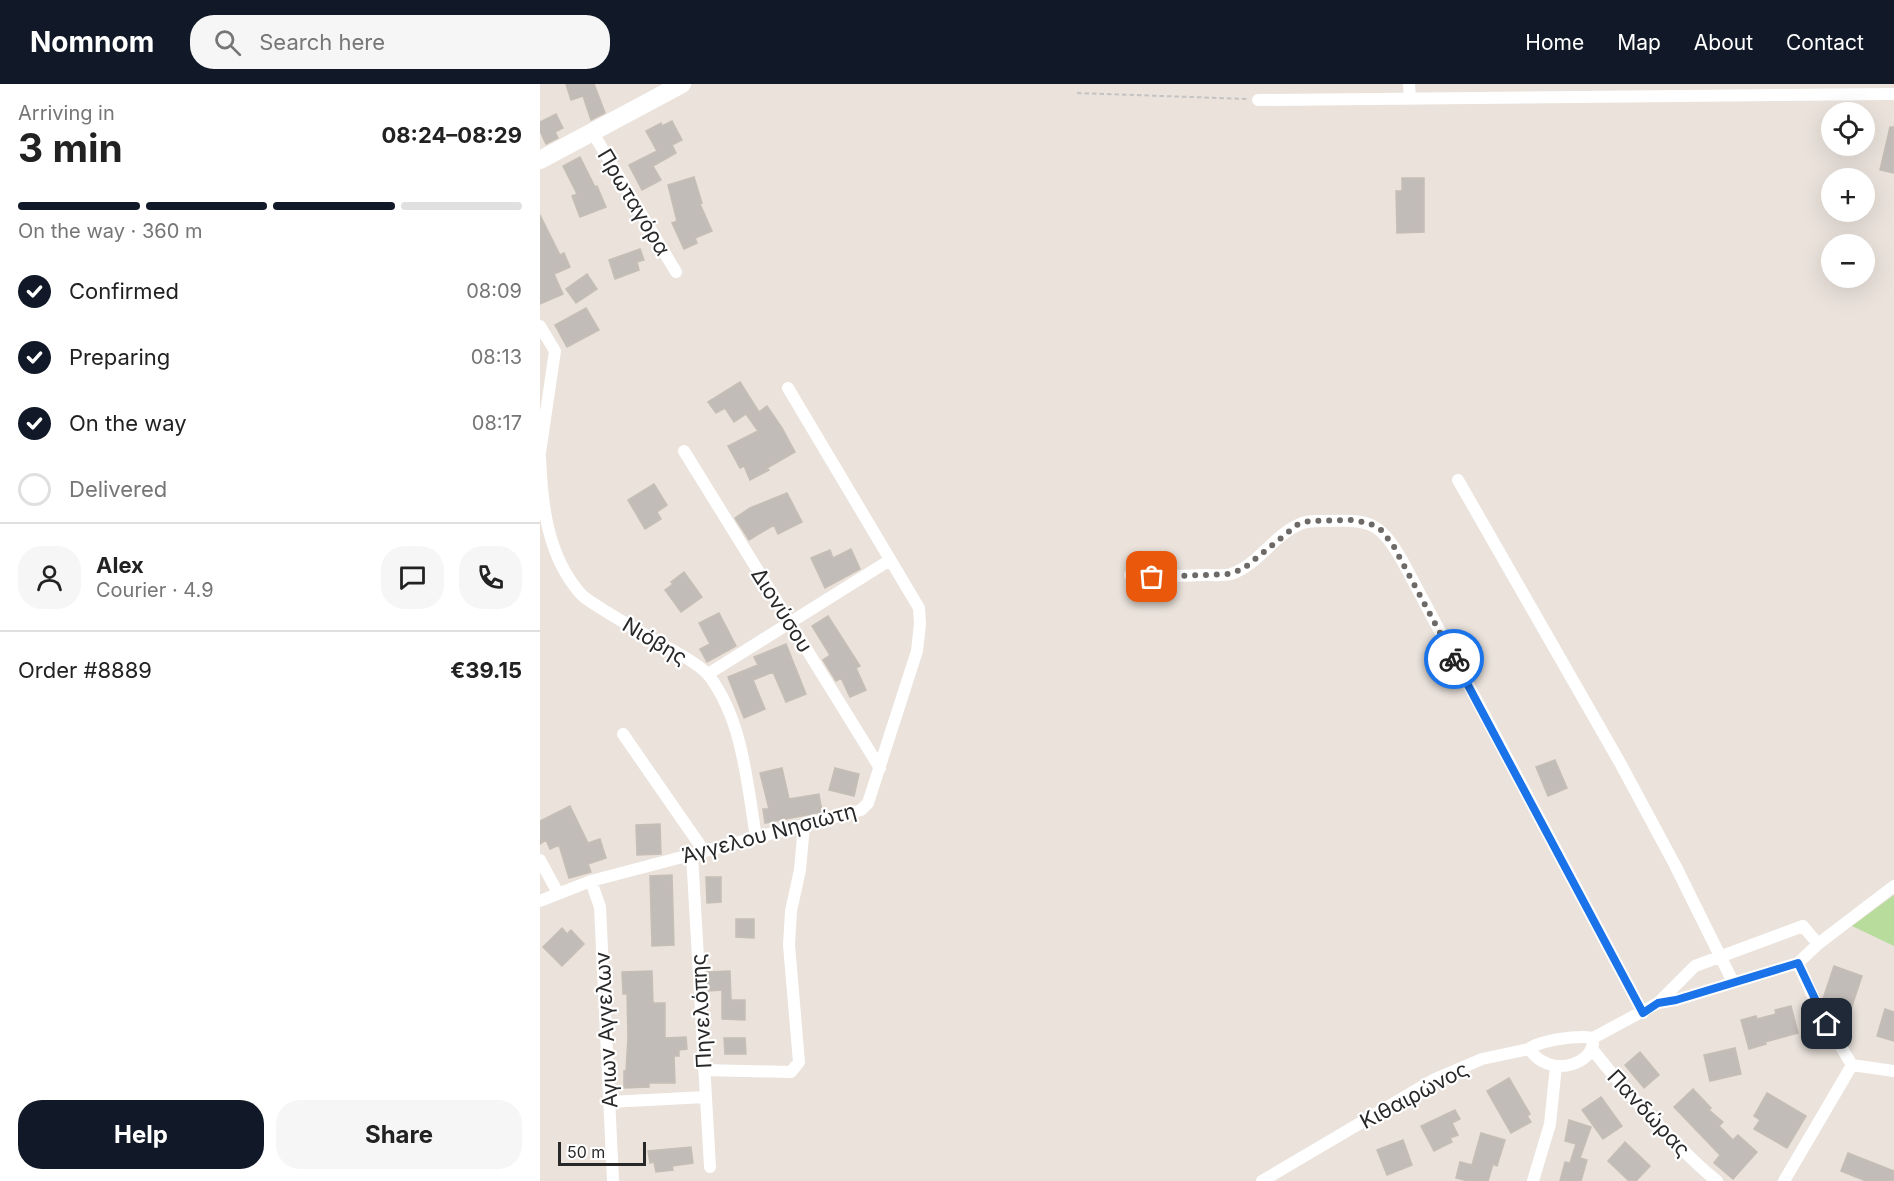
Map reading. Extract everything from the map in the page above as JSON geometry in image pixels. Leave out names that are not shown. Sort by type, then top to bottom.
[{"type":"street","points":[[540,160],[682,84]]},
{"type":"street","points":[[1409,84],[1410,98]]},
{"type":"street","points":[[1258,100],[1873,89],[1894,94]]},
{"type":"street","name":"Πρωταγόρα","points":[[593,133],[676,272]]},
{"type":"street","name":"Νιόβης","points":[[541,329],[555,351],[540,455],[541,498],[557,560],[581,595],[708,674],[733,718],[756,837]]},
{"type":"street","name":"Άγγελου Νησιώτη","points":[[540,901],[591,880],[861,810],[868,803],[917,651],[919,608],[788,388]]},
{"type":"street","name":"Διονύσου","points":[[684,451],[880,768]]},
{"type":"street","points":[[1458,480],[1619,760],[1675,865],[1732,982]]},
{"type":"street","points":[[1130,575],[1169,577],[1229,574],[1243,569],[1297,525],[1309,521],[1352,520],[1369,523],[1381,530],[1403,562],[1643,1013]]},
{"type":"street","points":[[708,674],[890,560]]},
{"type":"street","points":[[623,734],[698,853]]},
{"type":"street","points":[[704,1070],[791,1072],[799,1062],[789,945],[791,911],[800,870],[804,825]]},
{"type":"street","name":"Πηνελόπης","points":[[698,853],[704,1070],[710,1167]]},
{"type":"street","points":[[540,860],[558,893]]},
{"type":"street","name":"Αγιων Αγγελων","points":[[591,880],[600,907],[613,1181]]},
{"type":"street","name":"Κιθαιρώνος","points":[[1262,1181],[1435,1080],[1482,1059],[1577,1037],[1592,1044],[1658,1003],[1676,1000],[1798,963],[1818,944],[1894,886]]},
{"type":"street","points":[[1658,1003],[1695,966],[1803,926],[1818,944]]},
{"type":"street","points":[[1798,963],[1820,1012],[1852,1065]]},
{"type":"street","points":[[1529,1049],[1544,1063],[1556,1066],[1582,1060],[1592,1044]]},
{"type":"street","name":"Πανδώρας","points":[[1592,1044],[1620,1084],[1705,1172],[1717,1181]]},
{"type":"street","points":[[1852,1065],[1894,1071]]},
{"type":"street","points":[[1784,1181],[1852,1065]]},
{"type":"street","points":[[1533,1181],[1550,1124],[1556,1066]]},
{"type":"street","points":[[609,1102],[706,1097]]},
{"type":"path","points":[[1077,93],[1258,100]]},
{"type":"green space","points":[[1894,895],[1894,946],[1852,926]]},
{"type":"building","points":[[566,84],[594,84],[605,113],[591,120],[583,96],[571,100]]},
{"type":"building","points":[[556,114],[563,128],[555,132],[558,138],[546,144],[540,131],[540,122]]},
{"type":"building","points":[[672,121],[682,140],[672,145],[676,153],[653,166],[661,180],[642,190],[629,165],[657,151],[646,131],[661,123],[662,126]]},
{"type":"building","points":[[1890,127],[1894,127],[1894,173],[1880,170]]},
{"type":"building","points":[[580,157],[606,207],[580,217],[572,196],[577,194],[563,166]]},
{"type":"building","points":[[694,177],[702,203],[700,204],[712,231],[695,238],[697,243],[684,249],[672,223],[677,221],[668,185]]},
{"type":"building","points":[[1402,178],[1424,178],[1424,232],[1397,233],[1396,191],[1402,191]]},
{"type":"building","points":[[540,215],[560,255],[564,253],[570,267],[554,274],[563,294],[540,304]]},
{"type":"building","points":[[640,249],[644,260],[637,262],[639,270],[615,279],[609,260]]},
{"type":"building","points":[[587,274],[597,289],[576,303],[566,289]]},
{"type":"building","points":[[586,308],[599,330],[567,347],[555,325]]},
{"type":"building","points":[[740,382],[759,412],[767,406],[795,452],[750,480],[744,466],[740,468],[728,446],[758,431],[746,414],[734,422],[725,408],[716,413],[708,402]]},
{"type":"building","points":[[654,484],[667,505],[657,512],[661,519],[645,529],[628,500]]},
{"type":"building","points":[[787,493],[802,522],[778,534],[774,525],[749,540],[735,518],[750,508]]},
{"type":"building","points":[[851,549],[860,569],[825,588],[811,558],[830,550],[833,558]]},
{"type":"building","points":[[684,572],[702,597],[681,612],[665,590]]},
{"type":"building","points":[[719,613],[736,646],[707,662],[700,649],[710,644],[699,623]]},
{"type":"building","points":[[828,616],[860,666],[856,668],[866,690],[850,697],[841,678],[836,681],[823,660],[830,655],[812,626]]},
{"type":"building","points":[[786,644],[806,694],[786,702],[773,672],[753,680],[765,709],[744,718],[728,677],[758,665],[754,657]]},
{"type":"building","points":[[1555,760],[1567,788],[1548,796],[1536,767]]},
{"type":"building","points":[[782,768],[789,799],[819,794],[822,812],[765,823],[763,809],[769,809],[760,773]]},
{"type":"building","points":[[835,768],[859,774],[854,796],[829,790]]},
{"type":"building","points":[[570,806],[588,843],[600,839],[606,858],[588,864],[591,872],[569,878],[559,845],[550,849],[546,840],[540,844],[540,821]]},
{"type":"building","points":[[660,824],[661,854],[637,855],[636,825]]},
{"type":"building","points":[[672,875],[674,945],[652,946],[650,876]]},
{"type":"building","points":[[706,877],[721,877],[721,902],[707,903]]},
{"type":"building","points":[[736,919],[754,919],[754,938],[736,937]]},
{"type":"building","points":[[562,928],[567,934],[571,930],[584,944],[562,966],[543,947]]},
{"type":"building","points":[[1834,966],[1862,976],[1850,1012],[1826,1004],[1823,999]]},
{"type":"building","points":[[652,971],[653,1003],[665,1003],[665,1038],[686,1037],[687,1049],[679,1050],[679,1056],[674,1056],[675,1083],[649,1083],[649,1087],[624,1088],[628,1037],[627,994],[623,994],[622,972]]},
{"type":"building","points":[[730,971],[731,1000],[745,1000],[745,1020],[722,1019],[722,990],[708,991],[707,972]]},
{"type":"building","points":[[1791,1006],[1798,1033],[1749,1049],[1741,1020],[1776,1014],[1775,1010]]},
{"type":"building","points":[[1885,1009],[1894,1012],[1894,1041],[1877,1036]]},
{"type":"building","points":[[724,1038],[745,1038],[746,1054],[725,1054]]},
{"type":"building","points":[[1735,1048],[1741,1074],[1710,1081],[1704,1055]]},
{"type":"building","points":[[1640,1052],[1659,1075],[1644,1088],[1625,1065]]},
{"type":"building","points":[[1509,1078],[1530,1114],[1527,1116],[1531,1122],[1511,1133],[1487,1091]]},
{"type":"building","points":[[1693,1089],[1711,1108],[1709,1110],[1723,1122],[1719,1126],[1733,1140],[1738,1135],[1757,1152],[1733,1179],[1714,1163],[1720,1155],[1674,1107]]},
{"type":"building","points":[[1767,1093],[1806,1116],[1787,1148],[1754,1129],[1760,1120],[1754,1116]]},
{"type":"building","points":[[1601,1097],[1622,1126],[1603,1139],[1582,1110]]},
{"type":"building","points":[[1455,1110],[1460,1119],[1452,1123],[1458,1135],[1450,1138],[1452,1142],[1434,1151],[1421,1126]]},
{"type":"building","points":[[1569,1120],[1591,1127],[1580,1158],[1587,1160],[1581,1181],[1560,1181],[1565,1162],[1570,1163],[1576,1144],[1565,1141]]},
{"type":"building","points":[[1481,1133],[1505,1140],[1497,1166],[1493,1164],[1488,1181],[1468,1181],[1456,1178],[1460,1162],[1472,1165]]},
{"type":"building","points":[[1403,1140],[1412,1165],[1387,1175],[1377,1150]]},
{"type":"building","points":[[1625,1142],[1650,1166],[1636,1181],[1629,1181],[1608,1161]]},
{"type":"building","points":[[691,1147],[693,1163],[672,1166],[673,1170],[656,1172],[654,1162],[650,1163],[648,1151]]},
{"type":"building","points":[[1848,1153],[1894,1171],[1894,1181],[1866,1181],[1841,1171]]},
{"type":"way so far","points":[[1152,577],[1229,574],[1243,569],[1285,533],[1309,521],[1352,520],[1369,523],[1381,530],[1393,545],[1454,659]]},
{"type":"route","points":[[1454,659],[1643,1013],[1658,1003],[1676,1000],[1798,963],[1827,1024]]}]
